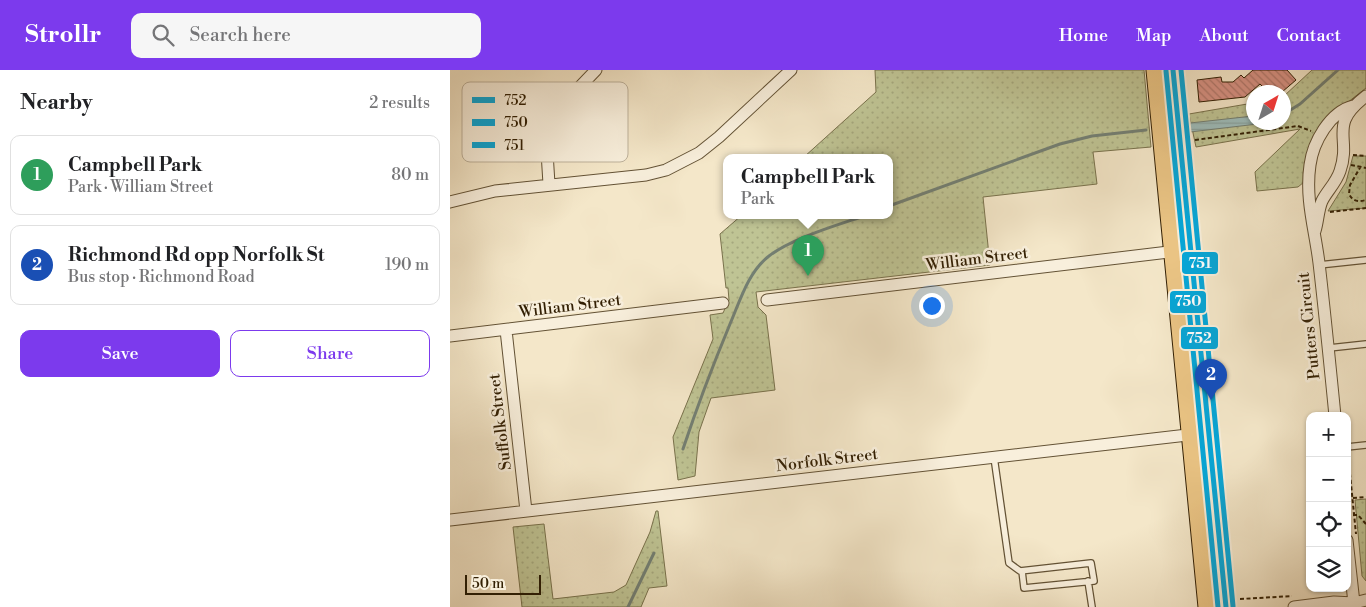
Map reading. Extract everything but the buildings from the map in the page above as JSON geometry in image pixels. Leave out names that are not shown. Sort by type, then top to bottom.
[{"type":"main road","points":[[1156,70],[1182,250],[1200,433],[1208,607]]},
{"type":"main road","points":[[1173,70],[1182,250]]},
{"type":"main road","points":[[1200,433],[1232,603]]},
{"type":"street","points":[[584,82],[596,70]]},
{"type":"street","points":[[450,202],[495,191],[646,174],[666,170],[683,163],[719,137],[791,70]]},
{"type":"street","name":"Putters Circuit","points":[[1315,233],[1321,203],[1340,172],[1344,153],[1342,128],[1345,119],[1353,106],[1366,96]]},
{"type":"street","name":"Putters Circuit","points":[[1335,412],[1329,348],[1315,233],[1311,224],[1308,186],[1312,155],[1320,137],[1330,122],[1346,108],[1353,106]]},
{"type":"street","points":[[548,162],[549,184]]},
{"type":"street","name":"William Street","points":[[767,300],[1182,250]]},
{"type":"street","name":"William Street","points":[[450,336],[723,303]]},
{"type":"street","name":"Suffolk Street","points":[[506,330],[526,511]]},
{"type":"street","name":"Norfolk Street","points":[[450,520],[1200,433]]},
{"type":"street","points":[[1347,547],[1350,605]]},
{"type":"street","points":[[1294,607],[1334,602],[1350,605],[1366,600]]},
{"type":"lane","points":[[1319,265],[1366,260]]},
{"type":"lane","points":[[1329,348],[1366,344]]},
{"type":"lane","points":[[1351,447],[1366,445]]},
{"type":"lane","points":[[994,457],[1008,561],[1018,570],[1022,571],[1091,563],[1094,581],[1024,588],[1022,571]]},
{"type":"lane","points":[[1088,581],[1092,607]]},
{"type":"path","points":[[1189,140],[1298,126],[1315,133]]},
{"type":"path","points":[[1351,155],[1366,156]]},
{"type":"path","points":[[1348,170],[1349,164],[1366,168]]},
{"type":"path","points":[[1362,166],[1350,185],[1349,194],[1358,202],[1366,200]]},
{"type":"path","points":[[1326,212],[1366,208]]},
{"type":"path","points":[[1349,457],[1353,498],[1366,497]]},
{"type":"path","points":[[1354,515],[1358,515],[1366,524]]},
{"type":"path","points":[[1232,603],[1244,600],[1299,595]]},
{"type":"green space","points":[[875,70],[1144,70],[1151,147],[1093,152],[1097,184],[983,197],[990,265],[756,292],[758,307],[766,315],[775,390],[711,398],[699,432],[695,476],[678,480],[673,437],[713,339],[710,315],[723,313],[729,300],[720,234],[737,219],[893,219],[893,154],[807,154],[876,92]]},
{"type":"green space","points":[[1312,70],[1366,70],[1366,88],[1329,117],[1304,182],[1298,187],[1257,191],[1255,172],[1300,129],[1196,147],[1189,114],[1246,104],[1246,130],[1291,130],[1291,90]]},
{"type":"green space","points":[[1353,156],[1366,156],[1366,208],[1328,211],[1346,182]]},
{"type":"green space","points":[[1366,499],[1366,581],[1362,576],[1355,500]]},
{"type":"green space","points":[[656,511],[658,511],[667,586],[649,588],[641,607],[522,607],[513,527],[544,524],[553,599],[614,592],[626,585],[650,532]]},
{"type":"water","points":[[1246,117],[1246,125],[1190,132],[1190,123]]},
{"type":"waterway","points":[[1291,110],[1300,104],[1338,70]]},
{"type":"waterway","points":[[893,205],[1060,144],[1092,136],[1146,130]]},
{"type":"waterway","points":[[683,449],[724,339],[745,287],[755,270],[769,256],[790,243],[855,219]]},
{"type":"waterway","points":[[628,607],[654,553]]},
{"type":"transit line","name":"752","points":[[1173,70],[1226,607]]},
{"type":"transit line","name":"751","points":[[1181,70],[1233,606]]},
{"type":"transit line","name":"750","points":[[1166,71],[1218,607]]},
{"type":"place","name":"Campbell Park","points":[[808,276]]},
{"type":"place","name":"Richmond Rd opp Norfolk St","points":[[1211,400]]}]
